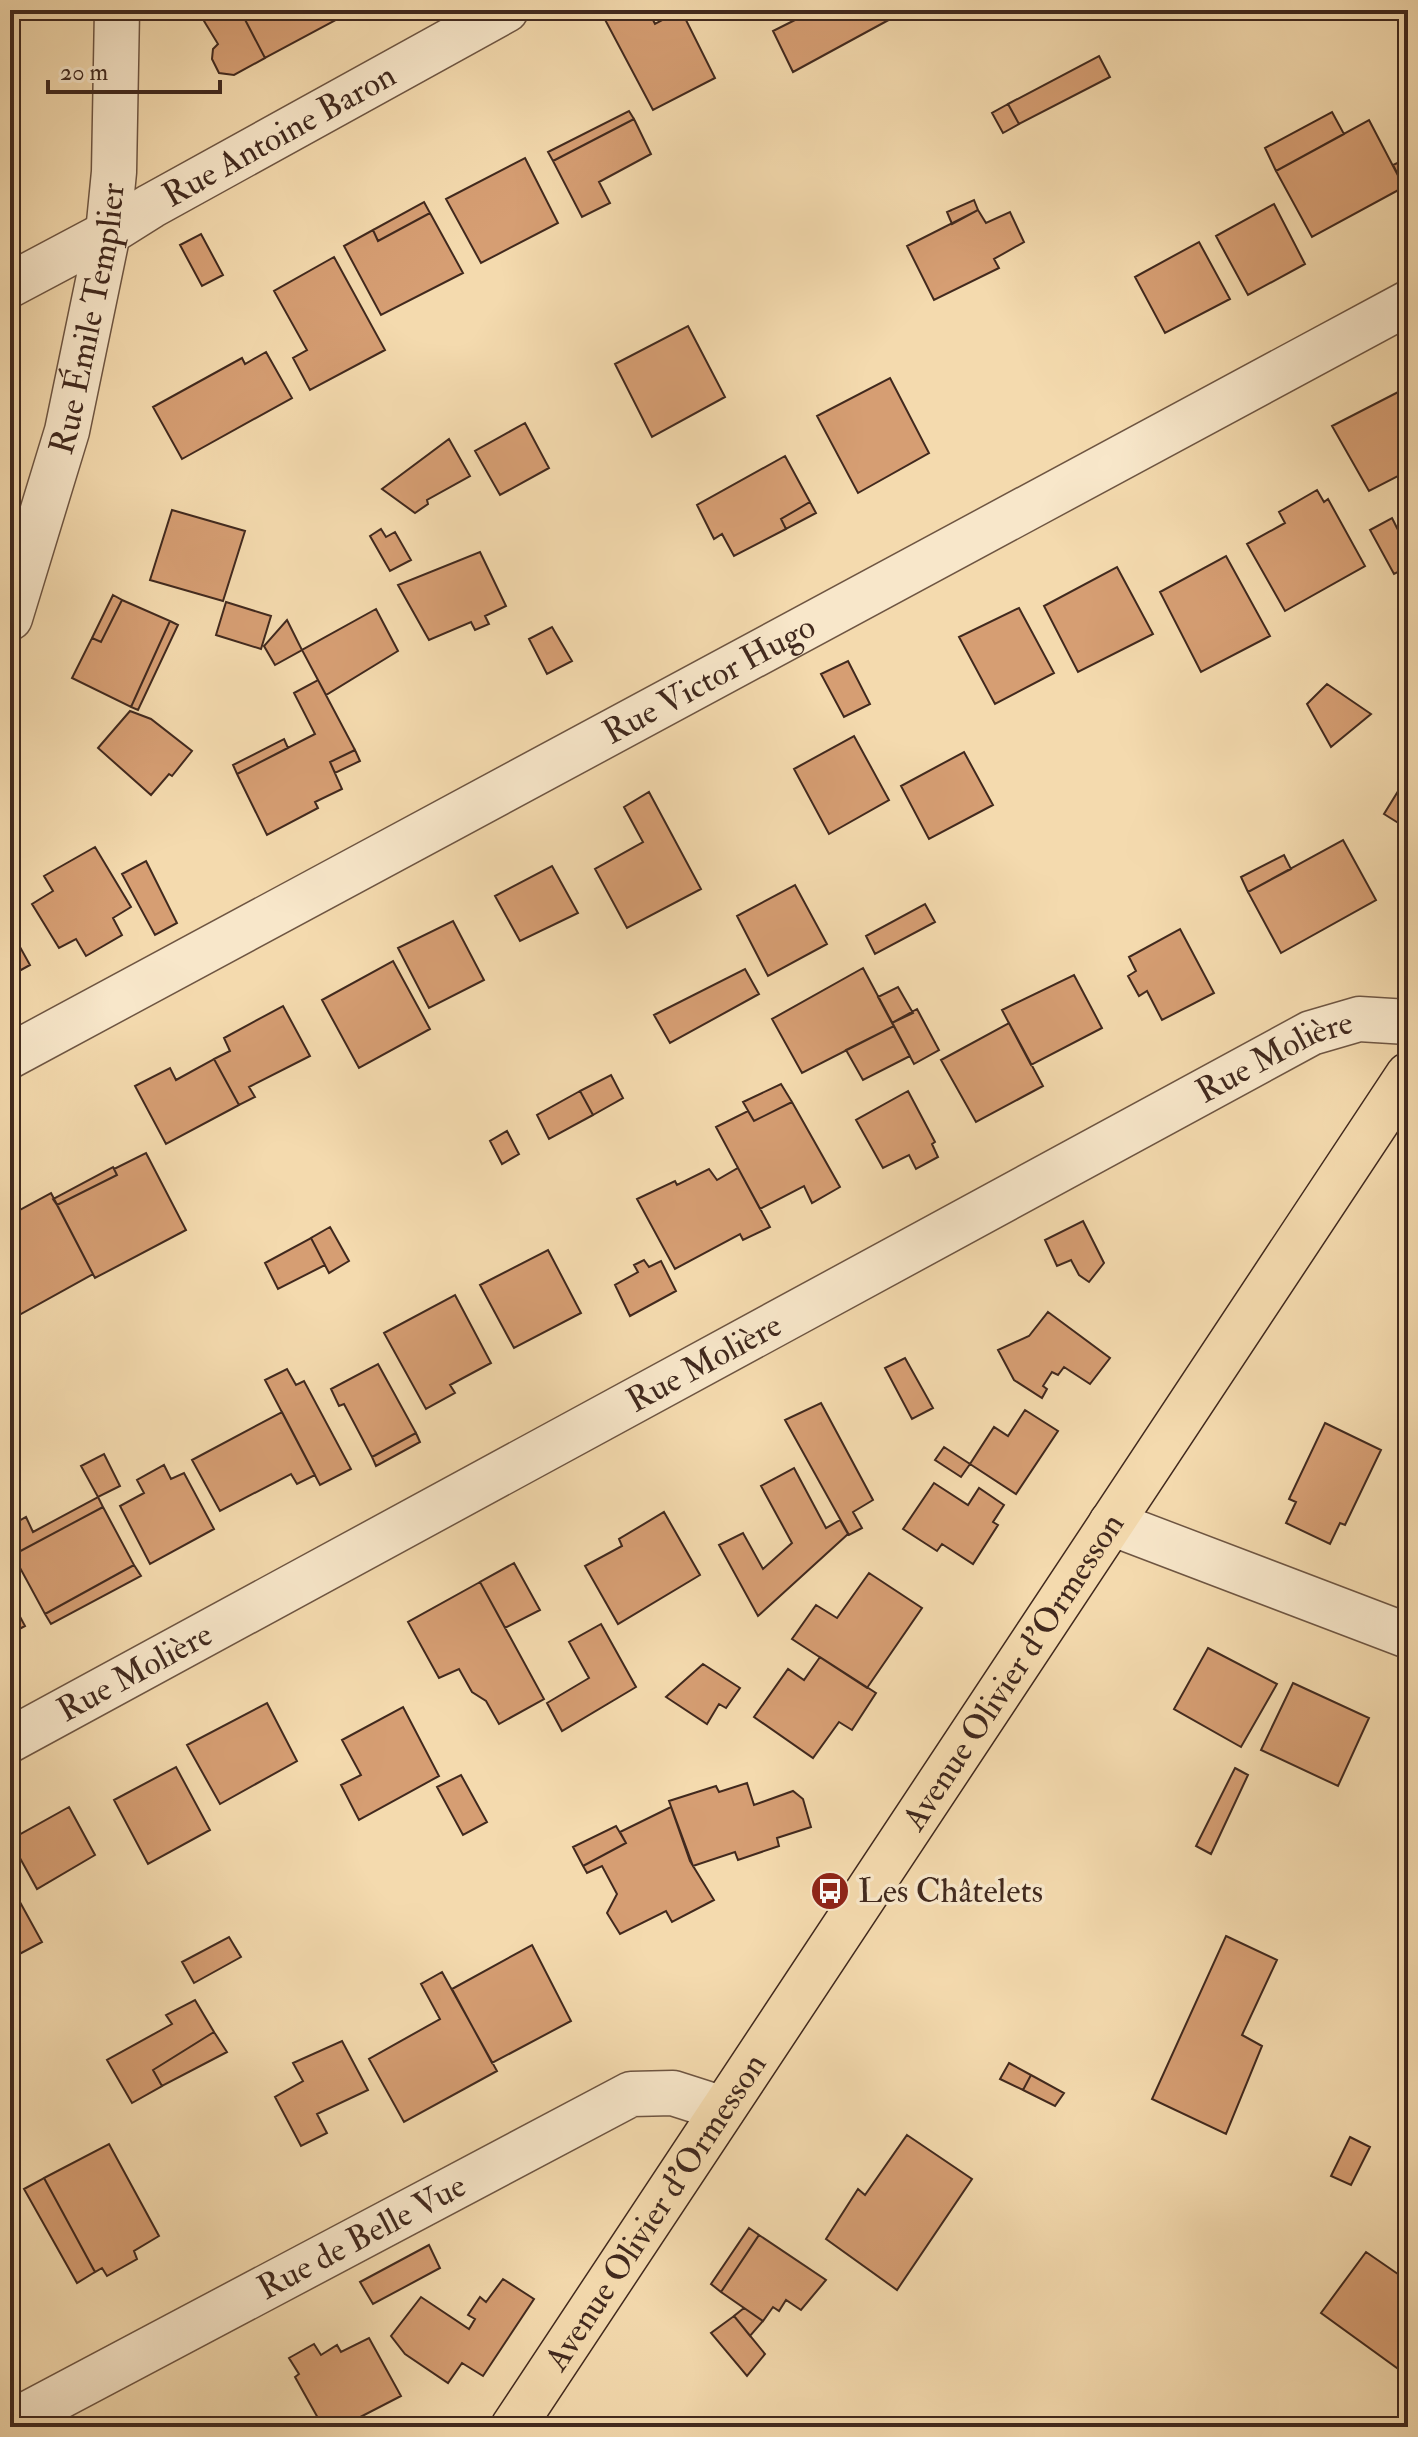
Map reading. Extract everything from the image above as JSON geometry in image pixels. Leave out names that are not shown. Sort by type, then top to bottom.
[{"type":"main road","name":"Avenue Olivier d'Ormesson","points":[[513,2427],[1408,1075]]},
{"type":"street","name":"Rue Émile Templier","points":[[10,618],[67,431],[108,233],[114,172],[117,10]]},
{"type":"street","name":"Rue Antoine Baron","points":[[10,285],[506,10]]},
{"type":"street","name":"Rue Victor Hugo","points":[[10,1056],[1408,303]]},
{"type":"street","name":"Rue Molière","points":[[10,1740],[1311,1033],[1359,1019],[1408,1022]]},
{"type":"street","points":[[1111,1523],[1408,1636]]},
{"type":"street","name":"Rue de Belle Vue","points":[[10,2423],[631,2094],[673,2093],[723,2109]]},
{"type":"building","points":[[205,10],[240,10],[265,58],[234,75],[219,73],[212,59],[213,49],[218,44],[204,21],[209,17]]},
{"type":"building","points":[[240,10],[347,10],[349,13],[265,58]]},
{"type":"building","points":[[610,10],[648,10],[655,24],[681,10],[715,78],[653,110],[602,14]]},
{"type":"building","points":[[792,10],[893,10],[896,16],[793,72],[773,31],[797,19]]},
{"type":"building","points":[[1099,56],[1110,77],[1019,124],[1008,104]]},
{"type":"building","points":[[1008,104],[1019,124],[1003,133],[992,113]]},
{"type":"building","points":[[629,111],[634,119],[553,161],[548,152]]},
{"type":"building","points":[[1332,112],[1344,134],[1276,171],[1265,148]]},
{"type":"building","points":[[634,119],[651,154],[599,182],[610,203],[582,217],[553,161]]},
{"type":"building","points":[[1369,120],[1404,187],[1312,237],[1276,171]]},
{"type":"building","points":[[525,158],[558,223],[481,263],[446,199]]},
{"type":"building","points":[[1408,158],[1408,194],[1393,165]]},
{"type":"building","points":[[974,200],[978,210],[952,224],[947,212]]},
{"type":"building","points":[[424,202],[430,213],[378,241],[373,230]]},
{"type":"building","points":[[1274,204],[1305,264],[1248,295],[1216,236]]},
{"type":"building","points":[[978,210],[986,223],[1010,212],[1024,242],[994,259],[999,268],[934,300],[907,246]]},
{"type":"building","points":[[430,213],[463,273],[381,315],[344,246],[373,230],[378,241]]},
{"type":"building","points":[[201,234],[223,275],[202,286],[180,245]]},
{"type":"building","points":[[1199,242],[1230,299],[1165,333],[1135,277]]},
{"type":"building","points":[[334,257],[385,350],[310,390],[293,358],[307,350],[274,291]]},
{"type":"building","points":[[688,326],[725,397],[652,437],[615,364]]},
{"type":"building","points":[[266,352],[292,398],[182,459],[153,407],[242,358],[245,364]]},
{"type":"building","points":[[890,378],[929,453],[858,493],[817,416]]},
{"type":"building","points":[[1408,387],[1408,471],[1369,491],[1332,426]]},
{"type":"building","points":[[525,423],[549,468],[500,495],[475,451]]},
{"type":"building","points":[[449,439],[470,476],[427,500],[428,504],[415,513],[382,489]]},
{"type":"building","points":[[785,456],[810,502],[781,519],[786,529],[734,556],[722,534],[714,539],[697,505]]},
{"type":"building","points":[[1317,490],[1324,502],[1328,499],[1365,566],[1285,611],[1247,544],[1285,523],[1279,512]]},
{"type":"building","points":[[810,502],[816,513],[786,529],[781,519]]},
{"type":"building","points":[[172,510],[245,531],[223,601],[150,580]]},
{"type":"building","points":[[1392,518],[1408,550],[1408,567],[1394,574],[1370,530]]},
{"type":"building","points":[[381,529],[386,537],[395,532],[411,560],[390,571],[370,536]]},
{"type":"building","points":[[480,552],[506,606],[485,616],[489,624],[475,630],[471,622],[429,640],[398,585]]},
{"type":"building","points":[[1226,556],[1270,636],[1201,672],[1160,592]]},
{"type":"building","points":[[1117,567],[1153,634],[1078,672],[1044,606]]},
{"type":"building","points":[[113,595],[122,600],[101,642],[92,638]]},
{"type":"building","points":[[122,600],[170,621],[131,707],[72,678],[92,638],[101,642]]},
{"type":"building","points":[[226,602],[271,616],[261,649],[216,635]]},
{"type":"building","points":[[1019,608],[1054,673],[995,704],[959,637]]},
{"type":"building","points":[[376,609],[398,651],[326,695],[302,650]]},
{"type":"building","points":[[287,620],[302,650],[275,665],[264,646]]},
{"type":"building","points":[[170,621],[178,625],[138,710],[131,707]]},
{"type":"building","points":[[552,627],[572,661],[547,674],[529,639]]},
{"type":"building","points":[[848,661],[870,704],[844,717],[821,674]]},
{"type":"building","points":[[318,680],[355,750],[330,762],[342,789],[315,802],[318,808],[267,835],[237,774],[315,734],[294,693]]},
{"type":"building","points":[[1327,684],[1371,714],[1331,747],[1307,704]]},
{"type":"building","points":[[130,711],[151,719],[192,751],[172,776],[169,774],[151,795],[98,748]]},
{"type":"building","points":[[854,736],[889,800],[829,834],[794,769]]},
{"type":"building","points":[[284,739],[288,748],[237,774],[233,765]]},
{"type":"building","points":[[355,750],[360,761],[335,773],[330,762]]},
{"type":"building","points":[[964,752],[993,805],[929,839],[901,786]]},
{"type":"building","points":[[1408,775],[1408,829],[1384,814]]},
{"type":"building","points":[[649,792],[701,889],[627,928],[595,869],[643,842],[624,807]]},
{"type":"building","points":[[1343,840],[1376,900],[1281,953],[1248,892]]},
{"type":"building","points":[[95,847],[131,907],[113,918],[122,935],[86,956],[76,939],[59,948],[32,904],[53,891],[44,876]]},
{"type":"building","points":[[1284,855],[1291,869],[1248,892],[1241,877]]},
{"type":"building","points":[[146,861],[177,923],[155,935],[122,874]]},
{"type":"building","points":[[552,866],[578,913],[520,941],[495,896]]},
{"type":"building","points":[[795,885],[827,944],[768,976],[737,916]]},
{"type":"building","points":[[925,904],[935,922],[875,954],[866,936]]},
{"type":"building","points":[[453,921],[484,980],[429,1008],[398,948]]},
{"type":"building","points":[[10,929],[30,965],[10,976]]},
{"type":"building","points":[[1180,929],[1214,993],[1162,1020],[1147,991],[1139,996],[1128,976],[1136,971],[1129,957]]},
{"type":"building","points":[[393,961],[430,1029],[359,1068],[322,1000]]},
{"type":"building","points":[[863,968],[894,1026],[802,1073],[772,1019]]},
{"type":"building","points":[[745,969],[759,994],[670,1043],[654,1015]]},
{"type":"building","points":[[1074,975],[1102,1028],[1031,1065],[1002,1010]]},
{"type":"building","points":[[898,987],[913,1013],[892,1023],[878,997]]},
{"type":"building","points":[[283,1006],[310,1056],[249,1087],[255,1097],[239,1105],[214,1059],[230,1051],[224,1038]]},
{"type":"building","points":[[917,1009],[939,1050],[914,1064],[892,1023]]},
{"type":"building","points":[[1009,1023],[1043,1086],[976,1122],[941,1060]]},
{"type":"building","points":[[894,1026],[910,1056],[863,1080],[846,1050]]},
{"type":"building","points":[[214,1059],[239,1105],[166,1144],[135,1086],[170,1068],[176,1080]]},
{"type":"building","points":[[611,1075],[623,1098],[593,1115],[580,1091]]},
{"type":"building","points":[[781,1084],[792,1102],[754,1121],[743,1102]]},
{"type":"building","points":[[580,1091],[593,1115],[549,1139],[537,1115]]},
{"type":"building","points":[[908,1091],[935,1142],[932,1144],[938,1157],[916,1169],[909,1155],[883,1168],[856,1120]]},
{"type":"building","points":[[792,1102],[840,1187],[812,1203],[804,1186],[760,1209],[716,1127],[748,1111],[754,1121]]},
{"type":"building","points":[[507,1131],[519,1154],[502,1164],[490,1141]]},
{"type":"building","points":[[146,1153],[186,1230],[95,1278],[57,1205],[117,1175],[114,1169]]},
{"type":"building","points":[[113,1167],[117,1175],[57,1205],[53,1199]]},
{"type":"building","points":[[738,1168],[770,1227],[743,1240],[740,1234],[675,1269],[637,1199],[675,1181],[677,1185],[709,1169],[717,1180]]},
{"type":"building","points":[[51,1193],[93,1274],[10,1320],[10,1225],[19,1221],[14,1213]]},
{"type":"building","points":[[1083,1221],[1104,1263],[1089,1282],[1079,1275],[1071,1260],[1057,1266],[1045,1240]]},
{"type":"building","points":[[330,1227],[349,1261],[329,1273],[311,1238]]},
{"type":"building","points":[[311,1238],[325,1265],[278,1289],[265,1263]]},
{"type":"building","points":[[548,1250],[581,1313],[514,1348],[480,1285]]},
{"type":"building","points":[[644,1260],[649,1267],[661,1261],[676,1291],[630,1316],[615,1285],[638,1272],[634,1265]]},
{"type":"building","points":[[455,1295],[491,1363],[450,1385],[455,1393],[426,1409],[384,1333]]},
{"type":"building","points":[[1048,1312],[1110,1358],[1090,1384],[1064,1367],[1058,1375],[1052,1372],[1043,1386],[1047,1389],[1042,1398],[1014,1380],[998,1350],[1029,1336]]},
{"type":"building","points":[[905,1358],[933,1408],[912,1419],[885,1368]]},
{"type":"building","points":[[378,1364],[416,1433],[372,1457],[344,1404],[339,1406],[331,1389]]},
{"type":"building","points":[[287,1369],[296,1385],[304,1381],[351,1469],[320,1485],[265,1380]]},
{"type":"building","points":[[821,1403],[873,1500],[853,1512],[862,1528],[849,1535],[785,1420]]},
{"type":"building","points":[[1025,1410],[1058,1431],[1016,1494],[970,1464],[994,1427],[1008,1436]]},
{"type":"building","points":[[282,1412],[315,1475],[297,1484],[291,1474],[220,1511],[192,1460]]},
{"type":"building","points":[[1325,1423],[1381,1450],[1345,1525],[1340,1523],[1330,1544],[1286,1523],[1296,1502],[1289,1499]]},
{"type":"building","points":[[416,1433],[420,1442],[376,1466],[372,1457]]},
{"type":"building","points":[[944,1447],[970,1464],[961,1477],[935,1460]]},
{"type":"building","points":[[104,1454],[120,1486],[98,1497],[81,1466]]},
{"type":"building","points":[[164,1465],[171,1479],[184,1473],[214,1529],[150,1564],[120,1506],[144,1493],[137,1480]]},
{"type":"building","points":[[794,1468],[826,1528],[840,1520],[848,1534],[758,1616],[719,1545],[743,1533],[763,1569],[792,1543],[761,1486]]},
{"type":"building","points":[[934,1483],[968,1505],[979,1488],[1004,1505],[993,1522],[998,1525],[973,1564],[942,1544],[937,1551],[903,1529]]},
{"type":"building","points":[[98,1497],[103,1507],[13,1555],[10,1551],[10,1526],[26,1517],[33,1532]]},
{"type":"building","points":[[103,1507],[134,1565],[45,1614],[13,1555]]},
{"type":"building","points":[[664,1512],[700,1575],[618,1624],[585,1566],[622,1546],[619,1539]]},
{"type":"building","points":[[514,1563],[540,1610],[505,1628],[480,1582]]},
{"type":"building","points":[[134,1565],[141,1576],[51,1624],[45,1614]]},
{"type":"building","points":[[869,1573],[922,1608],[867,1688],[792,1639],[816,1605],[837,1618]]},
{"type":"building","points":[[480,1582],[544,1699],[499,1724],[486,1701],[472,1692],[459,1669],[439,1678],[408,1622]]},
{"type":"building","points":[[10,1598],[25,1626],[10,1634]]},
{"type":"building","points":[[601,1624],[636,1687],[562,1731],[547,1703],[589,1678],[569,1642]]},
{"type":"building","points":[[1208,1648],[1277,1684],[1241,1747],[1174,1709]]},
{"type":"building","points":[[820,1657],[876,1693],[852,1730],[839,1722],[813,1758],[754,1717],[788,1669],[804,1680]]},
{"type":"building","points":[[703,1664],[740,1688],[726,1708],[719,1704],[707,1724],[666,1697]]},
{"type":"building","points":[[1293,1683],[1369,1718],[1338,1786],[1261,1750]]},
{"type":"building","points":[[267,1703],[297,1761],[220,1804],[187,1745]]},
{"type":"building","points":[[403,1707],[439,1776],[359,1820],[341,1785],[361,1775],[342,1740]]},
{"type":"building","points":[[176,1767],[210,1830],[148,1864],[114,1800]]},
{"type":"building","points":[[1235,1768],[1248,1775],[1211,1854],[1196,1846]]},
{"type":"building","points":[[461,1775],[487,1822],[463,1835],[437,1787]]},
{"type":"building","points":[[747,1783],[754,1805],[793,1791],[803,1799],[811,1827],[777,1838],[779,1846],[738,1860],[735,1852],[693,1866],[669,1801],[716,1786],[719,1792]]},
{"type":"building","points":[[69,1807],[95,1855],[37,1889],[10,1840]]},
{"type":"building","points":[[671,1807],[690,1861],[714,1900],[672,1922],[666,1911],[620,1934],[607,1913],[617,1894],[602,1866],[587,1873],[583,1866],[626,1843],[620,1832]]},
{"type":"building","points":[[616,1826],[626,1843],[583,1866],[573,1847]]},
{"type":"building","points":[[10,1884],[42,1942],[10,1959]]},
{"type":"building","points":[[1226,1936],[1277,1960],[1242,2035],[1262,2046],[1226,2134],[1152,2099]]},
{"type":"building","points":[[229,1937],[241,1957],[194,1983],[182,1962]]},
{"type":"building","points":[[532,1945],[571,2021],[492,2063],[452,1989]]},
{"type":"building","points":[[442,1972],[497,2071],[404,2122],[369,2059],[440,2019],[421,1984]]},
{"type":"building","points":[[195,2000],[214,2032],[153,2070],[162,2086],[132,2103],[107,2060],[172,2024],[166,2015]]},
{"type":"building","points":[[214,2032],[227,2052],[162,2086],[153,2070]]},
{"type":"building","points":[[342,2041],[368,2090],[317,2114],[327,2133],[301,2146],[275,2097],[303,2081],[293,2063]]},
{"type":"building","points":[[1009,2063],[1031,2075],[1023,2090],[1000,2079]]},
{"type":"building","points":[[1031,2075],[1064,2093],[1055,2106],[1023,2090]]},
{"type":"building","points":[[907,2135],[972,2179],[897,2290],[826,2239],[858,2189],[865,2195]]},
{"type":"building","points":[[1350,2137],[1370,2147],[1351,2185],[1331,2176]]},
{"type":"building","points":[[109,2144],[159,2236],[134,2251],[137,2259],[107,2276],[102,2268],[95,2272],[44,2178]]},
{"type":"building","points":[[44,2178],[95,2272],[77,2283],[24,2189]]},
{"type":"building","points":[[749,2228],[759,2235],[721,2292],[711,2284]]},
{"type":"building","points":[[759,2235],[826,2280],[801,2310],[786,2300],[779,2311],[773,2307],[763,2321],[721,2292]]},
{"type":"building","points":[[429,2245],[440,2268],[373,2304],[360,2282]]},
{"type":"building","points":[[1366,2252],[1408,2281],[1408,2376],[1321,2313]]},
{"type":"building","points":[[503,2279],[534,2299],[483,2376],[462,2363],[448,2383],[405,2354],[391,2336],[421,2297],[469,2329],[475,2319],[468,2315],[480,2297],[486,2302]]},
{"type":"building","points":[[744,2308],[763,2321],[750,2336],[734,2316]]},
{"type":"building","points":[[734,2316],[765,2354],[747,2376],[711,2333]]},
{"type":"building","points":[[369,2338],[401,2396],[341,2427],[323,2427],[295,2377],[299,2374],[289,2358],[314,2344],[321,2355],[337,2345],[341,2352]]},
{"type":"place","name":"Les Châtelets","points":[[830,1891]]}]
